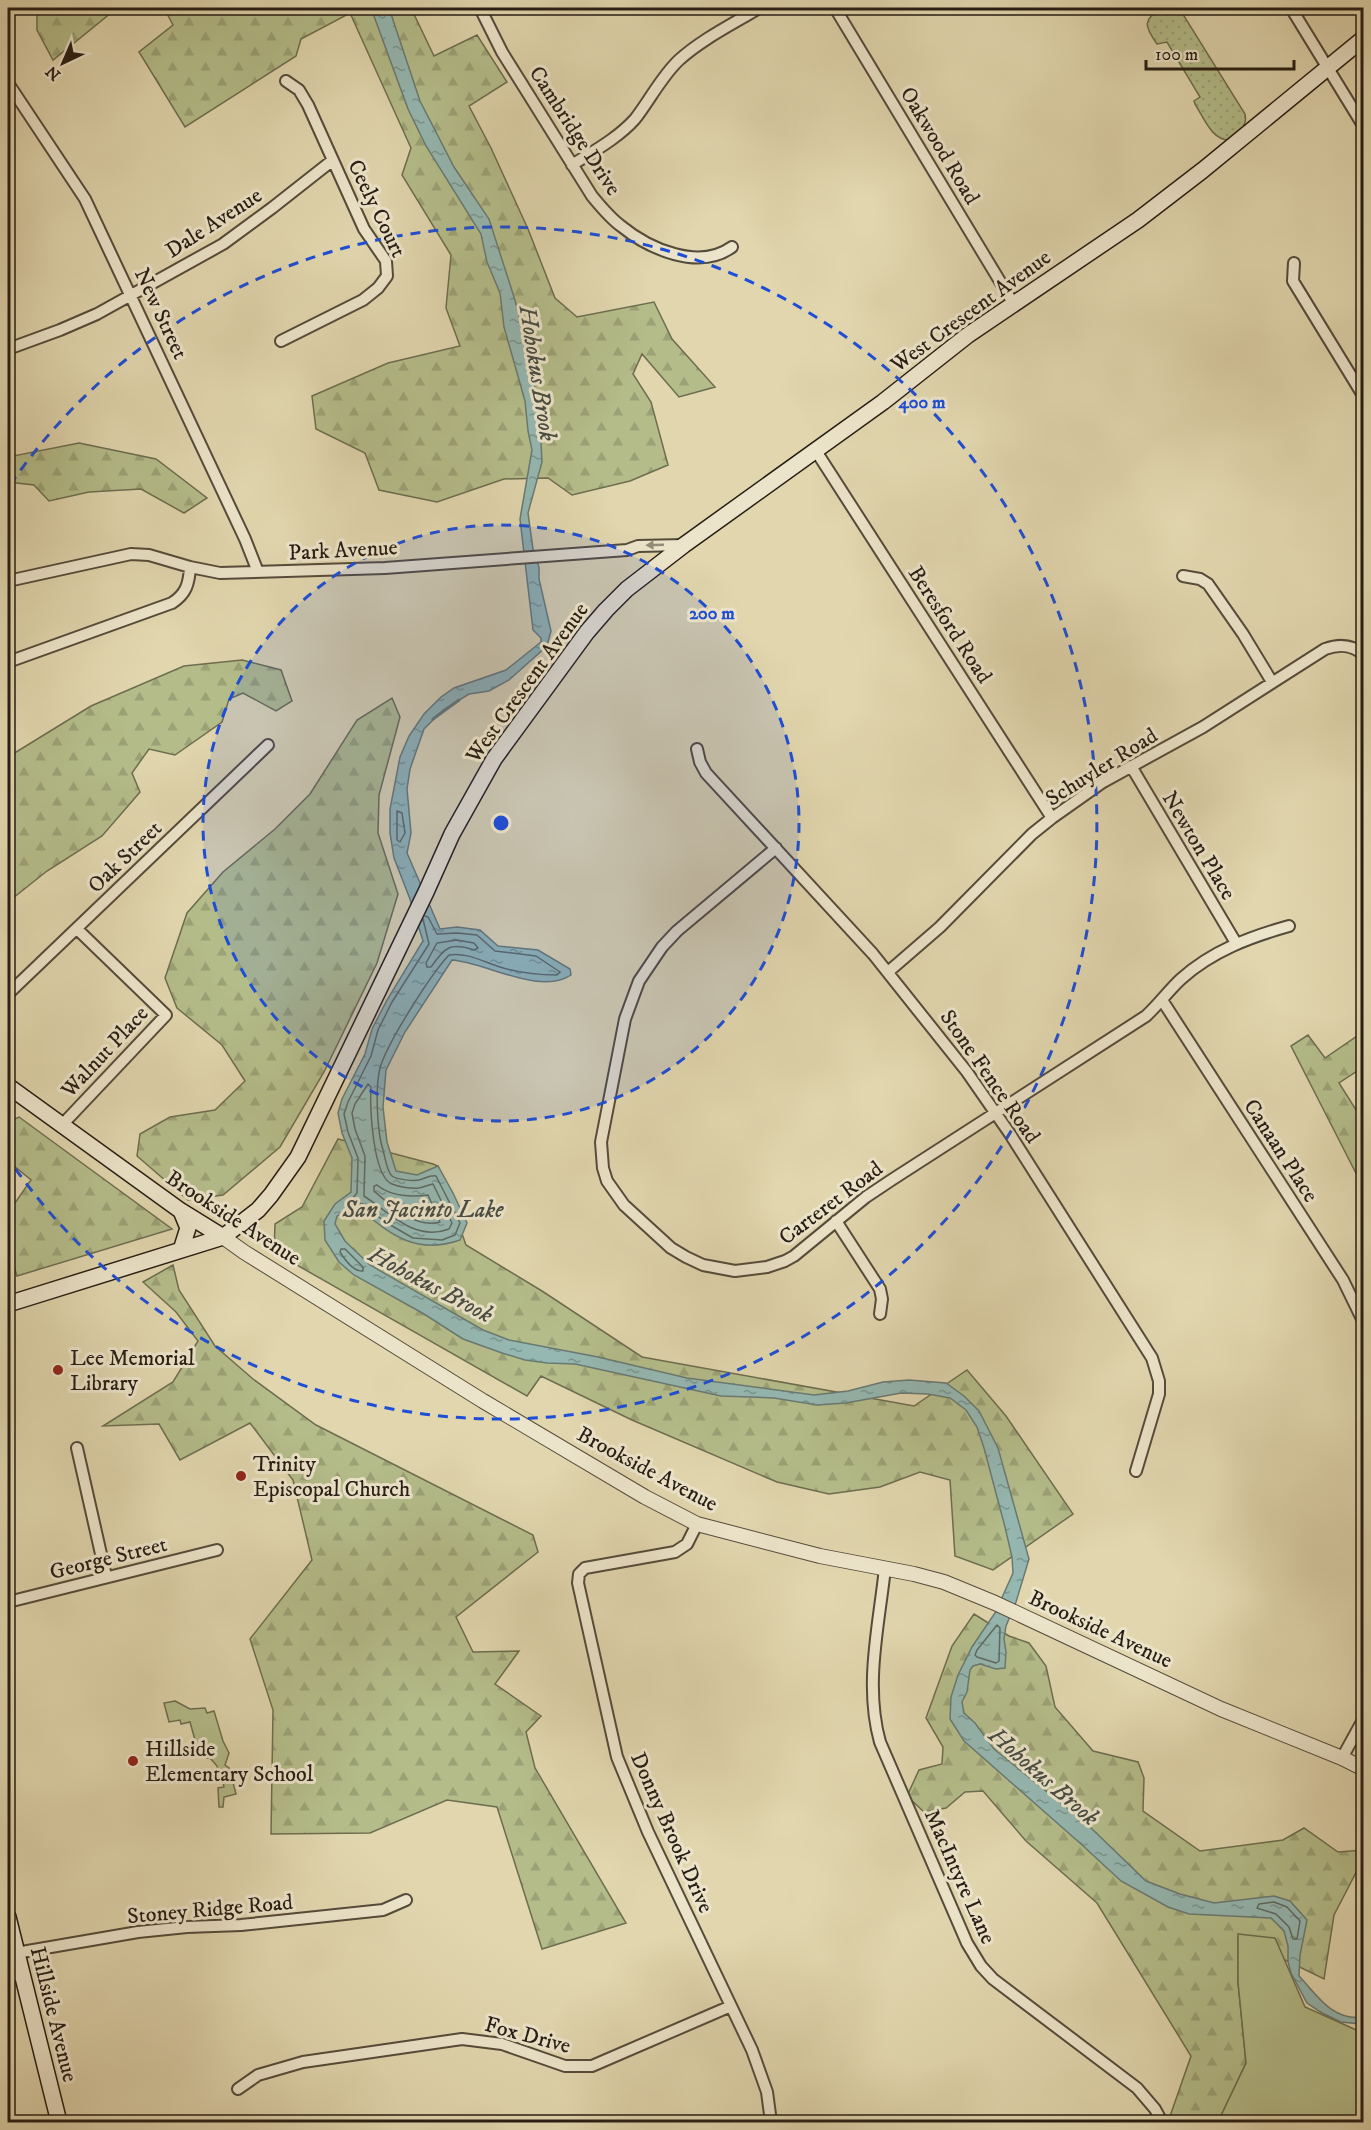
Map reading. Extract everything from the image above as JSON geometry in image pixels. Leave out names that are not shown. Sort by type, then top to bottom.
[{"type":"main road","name":"West Crescent Avenue","points":[[8,1304],[223,1237],[258,1210],[298,1157],[414,918],[452,834],[494,759],[587,632],[627,589],[684,545],[883,402],[968,335],[1138,220],[1364,38]]},
{"type":"main road","name":"Brookside Avenue","points":[[8,1086],[182,1211],[223,1237]]},
{"type":"main road","points":[[181,1250],[188,1228],[182,1211]]},
{"type":"main road","name":"Hillside Avenue","points":[[8,1917],[16,1953],[14,1975],[59,2122]]},
{"type":"street","name":"Cambridge Drive","points":[[480,8],[502,52],[572,165],[605,212],[638,238],[657,248],[695,257],[717,256],[732,247]]},
{"type":"street","points":[[572,165],[603,146],[632,121],[666,74],[693,48],[759,8]]},
{"type":"street","name":"Oakwood Road","points":[[836,8],[1013,303]]},
{"type":"street","points":[[1291,8],[1364,127]]},
{"type":"street","name":"Ceely Court","points":[[281,341],[363,300],[378,288],[387,276],[386,261],[364,229],[308,105],[299,90],[286,81]]},
{"type":"street","name":"New Street","points":[[8,83],[85,199],[245,538],[258,572]]},
{"type":"street","name":"Dale Avenue","points":[[8,349],[60,330],[132,296],[223,244],[333,160]]},
{"type":"street","points":[[1294,263],[1293,281],[1364,398]]},
{"type":"street","name":"Beresford Road","points":[[816,451],[1052,818]]},
{"type":"street","name":"Park Avenue","points":[[8,581],[131,554],[149,555],[220,573],[385,568],[627,550],[639,546],[684,545]]},
{"type":"street","points":[[8,663],[172,603],[186,590],[190,567]]},
{"type":"street","points":[[1182,576],[1191,576],[1208,584],[1243,634],[1272,682]]},
{"type":"street","name":"Schuyler Road","points":[[888,972],[940,927],[1032,834],[1103,782],[1203,727],[1325,649],[1334,646],[1352,647],[1364,655]]},
{"type":"street","name":"Oak Street","points":[[8,994],[268,745]]},
{"type":"street","name":"Stone Fence Road","points":[[697,749],[706,773],[825,900],[888,972],[967,1072],[996,1113],[1152,1358],[1156,1368],[1159,1394],[1136,1471]]},
{"type":"street","name":"Newton Place","points":[[1131,766],[1236,944]]},
{"type":"street","name":"Carteret Road","points":[[776,848],[677,931],[662,947],[639,981],[625,1019],[601,1142],[603,1168],[607,1181],[624,1205],[671,1248],[686,1257],[718,1269],[750,1270],[767,1267],[794,1256],[892,1179],[1146,1016],[1184,977],[1203,962],[1259,934],[1289,926]]},
{"type":"street","name":"Walnut Place","points":[[61,1126],[166,1015],[77,929]]},
{"type":"street","name":"Canaan Place","points":[[1162,1000],[1344,1280],[1364,1323]]},
{"type":"street","points":[[836,1221],[880,1289],[882,1299],[880,1314]]},
{"type":"street","name":"Brookside Avenue","points":[[223,1237],[483,1401],[645,1497],[696,1524],[810,1553],[944,1582],[1221,1709],[1342,1758],[1364,1770]]},
{"type":"street","points":[[77,1448],[105,1576]]},
{"type":"street","name":"Donny Brook Drive","points":[[696,1524],[687,1544],[675,1552],[585,1568],[579,1574],[578,1583],[617,1757],[648,1832],[760,2069],[767,2092],[771,2122]]},
{"type":"street","name":"George Street","points":[[8,1602],[105,1576],[217,1550]]},
{"type":"street","name":"MacIntyre Lane","points":[[885,1568],[872,1684],[874,1722],[880,1742],[967,1943],[981,1966],[993,1979],[1137,2088],[1155,2109],[1162,2122]]},
{"type":"street","points":[[1342,1758],[1364,1718]]},
{"type":"street","name":"Stoney Ridge Road","points":[[16,1953],[146,1931],[241,1925],[383,1910],[406,1900]]},
{"type":"street","name":"Fox Drive","points":[[238,2089],[258,2075],[303,2062],[462,2039],[502,2044],[565,2066],[592,2066],[731,2006]]},
{"type":"green space","points":[[37,8],[117,8],[53,60],[37,30]]},
{"type":"green space","points":[[164,8],[411,8],[434,56],[477,35],[507,82],[469,106],[528,229],[555,298],[577,317],[654,302],[672,339],[715,387],[679,397],[642,354],[633,374],[651,402],[668,465],[630,481],[572,495],[548,478],[504,479],[437,502],[379,490],[365,453],[316,429],[312,396],[388,363],[460,346],[446,308],[451,255],[402,175],[411,148],[350,13],[301,39],[296,56],[185,127],[139,52],[173,25]]},
{"type":"green space","points":[[1163,8],[1174,8],[1181,11],[1245,114],[1244,126],[1230,140],[1218,137],[1209,128],[1194,101],[1200,97],[1167,42],[1157,44],[1150,33],[1148,20]]},
{"type":"green space","points":[[79,443],[156,459],[207,498],[184,513],[141,489],[89,492],[49,501],[34,485],[8,482],[8,457]]},
{"type":"green space","points":[[242,660],[281,670],[292,701],[276,711],[243,693],[229,699],[222,722],[175,755],[149,749],[132,773],[140,792],[102,836],[47,871],[8,902],[8,757],[91,706],[184,666]]},
{"type":"green space","points":[[392,698],[400,717],[379,795],[378,833],[398,894],[377,963],[324,1072],[280,1147],[223,1195],[188,1200],[137,1156],[140,1134],[170,1117],[215,1110],[245,1081],[222,1045],[177,1008],[165,978],[187,913],[223,872],[275,829],[310,794],[357,720]]},
{"type":"green space","points":[[1363,1032],[1363,1067],[1339,1083],[1363,1121],[1363,1187],[1291,1046],[1308,1035],[1325,1058]]},
{"type":"green space","points":[[19,1117],[172,1229],[17,1276],[8,1248],[8,1213],[31,1180],[8,1161],[8,1122]]},
{"type":"green space","points":[[338,1139],[438,1166],[466,1245],[542,1291],[642,1357],[914,1406],[967,1370],[1006,1416],[1073,1514],[993,1570],[955,1556],[950,1480],[920,1472],[880,1487],[829,1494],[777,1482],[632,1420],[541,1376],[527,1396],[274,1252],[275,1224],[302,1207]]},
{"type":"green space","points":[[173,1265],[179,1290],[215,1346],[253,1379],[316,1425],[533,1535],[538,1552],[456,1617],[473,1652],[519,1651],[495,1684],[541,1716],[526,1732],[535,1768],[626,1923],[542,1949],[497,1807],[447,1800],[370,1833],[271,1834],[273,1710],[250,1639],[312,1560],[293,1480],[250,1423],[180,1460],[159,1424],[103,1426],[173,1382],[198,1341],[176,1312],[143,1282]]},
{"type":"green space","points":[[974,1614],[1009,1636],[1029,1643],[1046,1666],[1055,1707],[1093,1751],[1138,1762],[1144,1778],[1143,1811],[1200,1851],[1283,1840],[1304,1828],[1338,1852],[1363,1850],[1363,1859],[1334,1915],[1324,1979],[1238,1937],[1238,1982],[1246,2063],[1218,2122],[1168,2122],[1191,2056],[1097,1903],[1026,1841],[983,1791],[965,1792],[946,1808],[924,1812],[907,1796],[919,1770],[942,1764],[943,1747],[926,1718],[952,1646]]},
{"type":"green space","points":[[175,1701],[190,1709],[205,1708],[207,1713],[214,1711],[229,1753],[225,1765],[229,1768],[236,1794],[224,1797],[223,1807],[219,1807],[218,1788],[224,1787],[223,1782],[218,1782],[217,1766],[210,1758],[200,1758],[190,1722],[181,1724],[180,1720],[169,1722],[164,1703]]},
{"type":"green space","points":[[1238,1934],[1275,1938],[1305,2007],[1363,2033],[1363,2122],[1218,2122],[1246,2063],[1238,1982]]},
{"type":"water","name":"San Jacinto Lake","points":[[371,8],[389,8],[420,101],[454,167],[489,219],[514,297],[531,360],[540,424],[542,462],[528,513],[533,549],[539,567],[539,579],[551,631],[547,646],[509,680],[489,691],[469,694],[443,710],[424,729],[410,769],[407,789],[411,833],[407,853],[440,929],[457,927],[480,930],[498,946],[538,950],[570,969],[571,975],[544,982],[528,980],[452,960],[405,1032],[386,1070],[383,1107],[387,1142],[396,1171],[417,1175],[438,1166],[467,1223],[460,1240],[445,1244],[418,1244],[394,1235],[360,1209],[337,1216],[335,1224],[345,1241],[370,1265],[483,1330],[509,1340],[598,1357],[687,1378],[814,1395],[848,1391],[883,1382],[909,1380],[946,1383],[964,1396],[979,1411],[998,1448],[1029,1559],[1006,1626],[1005,1668],[996,1669],[980,1664],[973,1666],[970,1670],[967,1692],[962,1702],[964,1713],[975,1723],[994,1749],[1088,1825],[1146,1881],[1180,1894],[1214,1903],[1274,1896],[1290,1901],[1307,1920],[1300,1955],[1299,1976],[1319,1999],[1334,2011],[1352,2017],[1363,2017],[1363,2027],[1361,2024],[1341,2022],[1307,2003],[1291,1973],[1284,1931],[1271,1918],[1189,1914],[1168,1907],[1121,1881],[964,1741],[950,1719],[951,1697],[958,1675],[972,1647],[995,1613],[1013,1573],[1012,1557],[984,1448],[977,1427],[966,1410],[950,1398],[928,1394],[901,1393],[846,1403],[817,1405],[774,1398],[721,1396],[575,1364],[525,1360],[463,1339],[424,1314],[354,1275],[339,1262],[325,1240],[324,1221],[335,1204],[351,1192],[352,1158],[342,1133],[338,1113],[342,1099],[365,1054],[372,1029],[423,941],[394,858],[390,833],[390,809],[400,757],[409,736],[424,714],[441,697],[454,688],[506,670],[541,642],[541,638],[533,630],[520,519],[532,450],[525,401],[504,327],[500,293],[487,262],[481,234],[426,146],[408,109]]},
{"type":"waterway","name":"Hohokus Brook","points":[[433,719],[459,700]]},
{"type":"place","name":"Lee Memorial Library","points":[[58,1370]]},
{"type":"place","name":"Trinity Episcopal Church","points":[[241,1476]]},
{"type":"place","name":"Hillside Elementary School","points":[[133,1761]]}]
